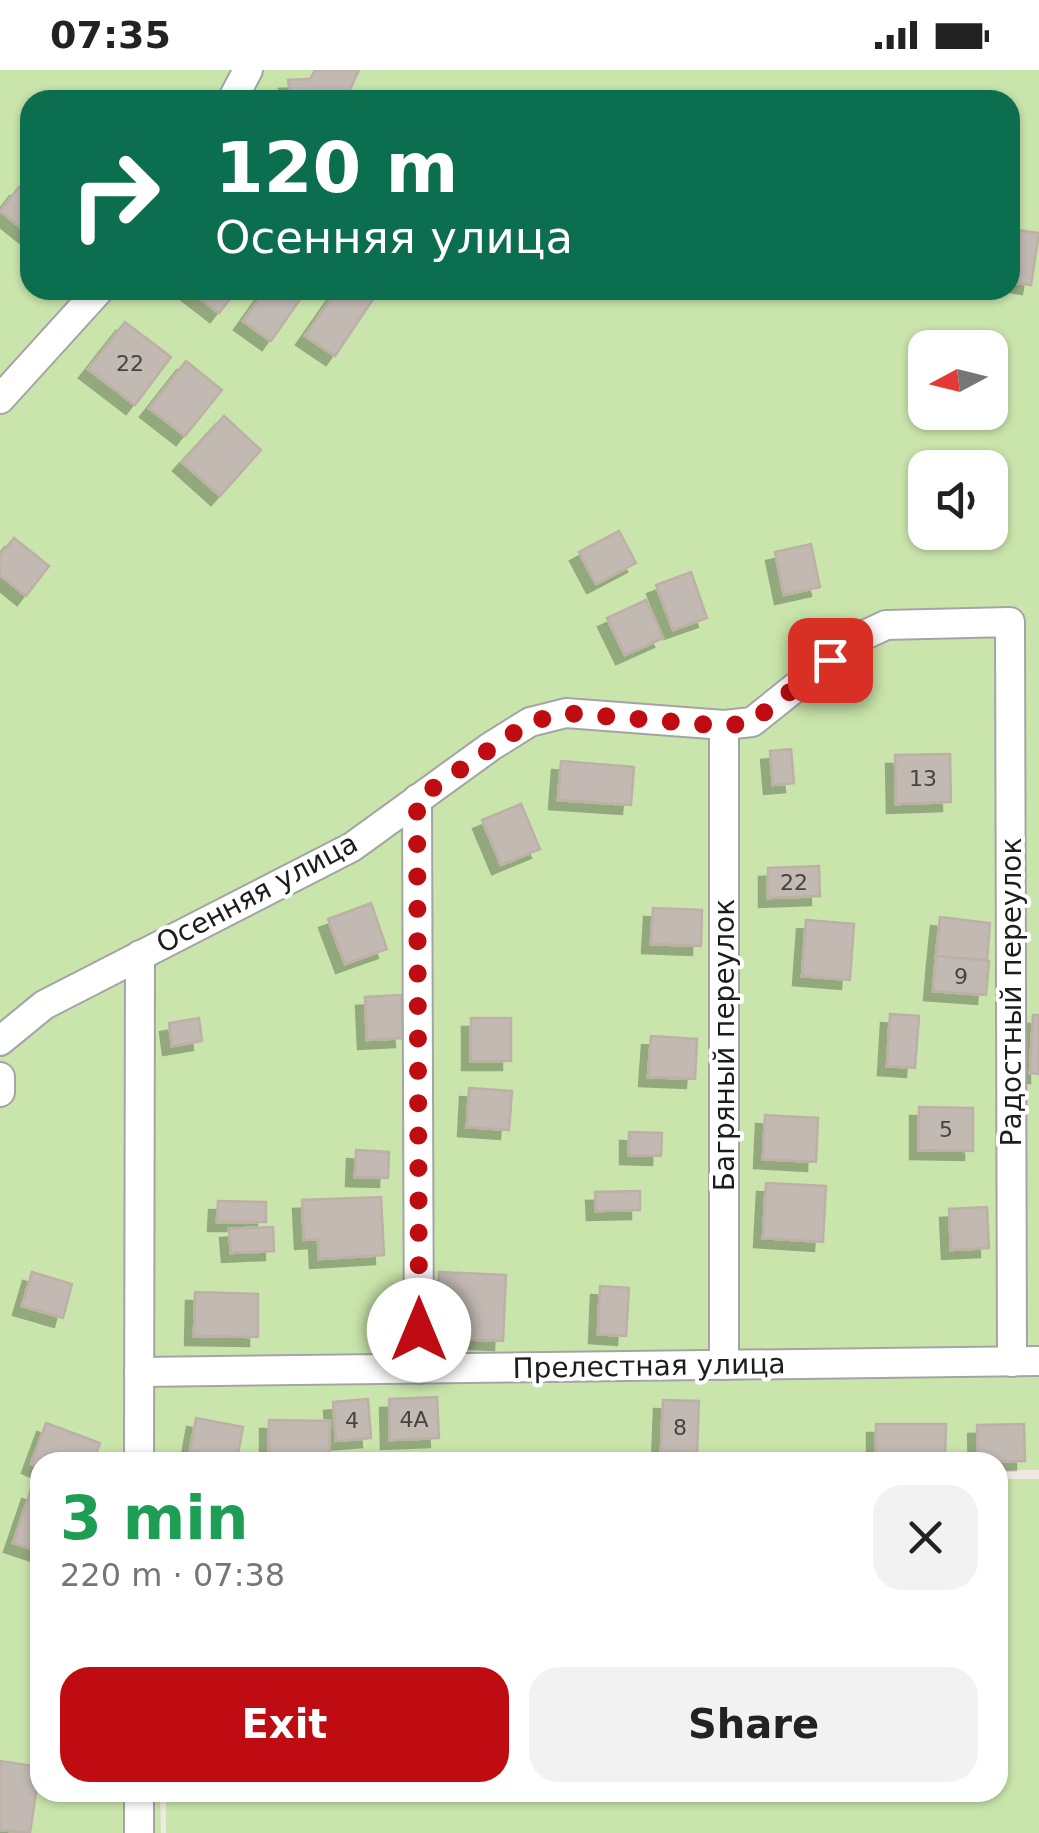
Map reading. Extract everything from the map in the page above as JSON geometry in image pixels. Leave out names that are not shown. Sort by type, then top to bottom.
[{"type":"street","points":[[0,399],[90,300]]},
{"type":"street","name":"Осенняя улица","points":[[0,1040],[44,1005],[352,846],[530,722],[566,713],[724,726],[752,722],[856,639],[886,625],[1010,622]]},
{"type":"street","name":"Радостный переулок","points":[[1010,622],[1026,1361]]},
{"type":"street","name":"Багряный переулок","points":[[724,726],[724,1365]]},
{"type":"street","points":[[417,799],[419,1368]]},
{"type":"street","points":[[140,955],[140,1452]]},
{"type":"street","points":[[0,1077],[0,1092]]},
{"type":"street","name":"Прелестная улица","points":[[140,1372],[1026,1361]]},
{"type":"street","points":[[140,1802],[140,1833]]},
{"type":"green space","points":[[0,70],[1039,70],[1039,1470],[1008,1470],[1008,1452],[30,1452],[30,1802],[160,1802],[161,1833],[0,1833]]},
{"type":"green space","points":[[1008,1479],[1039,1479],[1039,1833],[166,1833],[166,1802],[1008,1802]]},
{"type":"building","points":[[315,70],[359,70],[350,90],[290,90],[288,80],[310,79]]},
{"type":"building","points":[[19,187],[20,188],[20,227],[0,211]]},
{"type":"building","points":[[1020,230],[1039,233],[1031,285],[1020,283]]},
{"type":"building","points":[[202,300],[229,300],[219,313]]},
{"type":"building","points":[[258,300],[300,300],[271,341],[243,321]]},
{"type":"building","points":[[330,300],[373,300],[335,356],[305,336]]},
{"type":"building","points":[[125,322],[171,357],[135,405],[88,369]]},
{"type":"building","points":[[186,361],[222,390],[185,436],[149,408]]},
{"type":"building","points":[[224,416],[261,450],[220,496],[182,462]]},
{"type":"building","points":[[619,531],[636,563],[596,584],[579,552]]},
{"type":"building","points":[[14,538],[49,566],[26,596],[0,575],[0,555]]},
{"type":"building","points":[[811,544],[820,587],[784,595],[775,552]]},
{"type":"building","points":[[691,572],[707,618],[673,630],[656,585]]},
{"type":"building","points":[[646,600],[663,638],[625,655],[607,618]]},
{"type":"building","points":[[791,749],[794,783],[773,785],[770,751]]},
{"type":"building","points":[[950,754],[951,802],[896,804],[895,755]]},
{"type":"building","points":[[561,761],[634,767],[631,805],[558,800]]},
{"type":"building","points":[[521,804],[540,849],[501,865],[482,820]]},
{"type":"building","points":[[819,866],[820,896],[768,898],[768,868]]},
{"type":"building","points":[[371,903],[387,949],[345,964],[328,919]]},
{"type":"building","points":[[653,908],[702,910],[701,946],[651,944]]},
{"type":"building","points":[[940,917],[990,923],[987,960],[936,956]]},
{"type":"building","points":[[806,920],[854,924],[850,980],[802,976]]},
{"type":"building","points":[[936,956],[989,961],[986,995],[933,991]]},
{"type":"building","points":[[401,995],[404,1038],[367,1040],[365,997]]},
{"type":"building","points":[[890,1014],[919,1016],[915,1068],[887,1066]]},
{"type":"building","points":[[1033,1015],[1039,1015],[1039,1074],[1030,1073]]},
{"type":"building","points":[[199,1018],[202,1041],[172,1046],[169,1023]]},
{"type":"building","points":[[471,1018],[511,1018],[511,1061],[471,1061]]},
{"type":"building","points":[[651,1036],[697,1039],[695,1079],[648,1077]]},
{"type":"building","points":[[469,1088],[512,1091],[509,1130],[467,1127]]},
{"type":"building","points":[[919,1107],[973,1108],[973,1151],[919,1150]]},
{"type":"building","points":[[765,1115],[818,1118],[816,1162],[763,1159]]},
{"type":"building","points":[[629,1132],[662,1133],[661,1156],[629,1155]]},
{"type":"building","points":[[356,1150],[389,1152],[388,1178],[355,1177]]},
{"type":"building","points":[[766,1183],[826,1186],[823,1242],[763,1238]]},
{"type":"building","points":[[640,1191],[640,1210],[596,1211],[595,1192]]},
{"type":"building","points":[[381,1197],[384,1255],[319,1259],[318,1239],[304,1240],[302,1200]]},
{"type":"building","points":[[218,1201],[266,1202],[266,1222],[217,1222]]},
{"type":"building","points":[[987,1207],[989,1248],[951,1250],[949,1209]]},
{"type":"building","points":[[273,1227],[274,1251],[231,1253],[229,1229]]},
{"type":"building","points":[[32,1272],[72,1284],[63,1318],[22,1306]]},
{"type":"building","points":[[439,1272],[506,1275],[503,1341],[436,1338]]},
{"type":"building","points":[[600,1286],[629,1288],[626,1336],[598,1334]]},
{"type":"building","points":[[195,1292],[258,1294],[258,1337],[194,1336]]},
{"type":"building","points":[[437,1397],[439,1438],[390,1440],[389,1399]]},
{"type":"building","points":[[368,1399],[371,1438],[336,1441],[333,1402]]},
{"type":"building","points":[[663,1400],[699,1401],[697,1452],[661,1452]]},
{"type":"building","points":[[196,1418],[243,1427],[238,1452],[190,1451]]},
{"type":"building","points":[[269,1420],[330,1421],[329,1452],[269,1452]]},
{"type":"building","points":[[46,1423],[100,1443],[97,1452],[35,1452]]},
{"type":"building","points":[[876,1424],[946,1424],[945,1452],[876,1452]]},
{"type":"building","points":[[1024,1424],[1025,1461],[1008,1461],[1008,1452],[978,1452],[977,1425]]},
{"type":"building","points":[[30,1493],[30,1549],[13,1543]]},
{"type":"building","points":[[0,1761],[30,1766],[30,1802],[35,1802],[30,1833],[0,1830]]},
{"type":"route","points":[[419,1330],[417,799],[530,722],[566,713],[724,726],[752,722],[830,660]]}]
